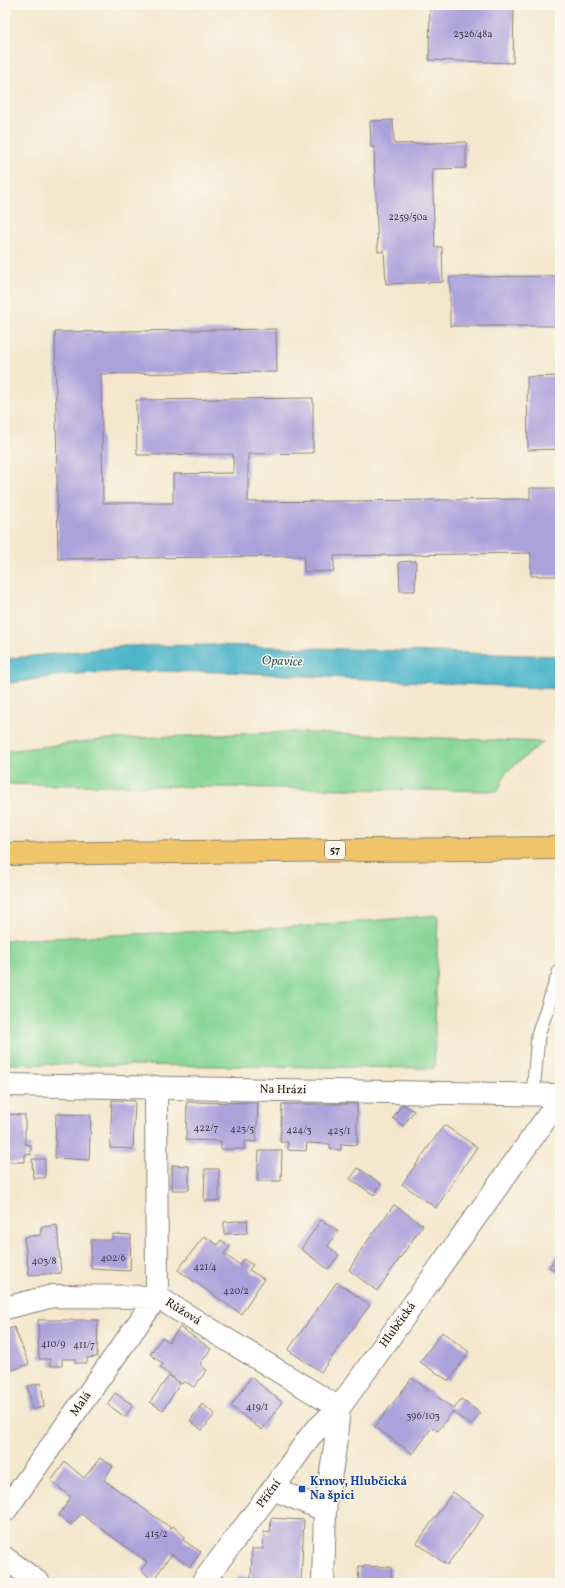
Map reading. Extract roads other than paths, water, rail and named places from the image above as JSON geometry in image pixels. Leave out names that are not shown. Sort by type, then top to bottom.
[{"type":"main road","name":"57","points":[[5,854],[560,848]]},
{"type":"street","name":"Na Hrázi","points":[[5,1084],[560,1095]]},
{"type":"street","points":[[156,1087],[158,1297]]},
{"type":"street","name":"Hlubčická","points":[[323,1583],[325,1510],[335,1447],[339,1408],[560,1099]]},
{"type":"street","name":"Růžová","points":[[5,1308],[53,1296],[158,1297],[339,1408]]},
{"type":"street","name":"Malá","points":[[5,1511],[158,1297]]},
{"type":"street","name":"Příční","points":[[202,1583],[273,1489],[311,1435],[339,1408]]},
{"type":"street","points":[[273,1489],[325,1510]]},
{"type":"street","points":[[5,1558],[39,1583]]},
{"type":"lane","points":[[533,1095],[538,1035],[560,970]]},
{"type":"water","name":"Opavice","points":[[215,645],[560,656],[560,689],[228,672],[126,671],[63,675],[5,684],[5,659],[126,646]]},
{"type":"place","name":"Krnov, Hlubčická Na špici","points":[[302,1489]]}]
